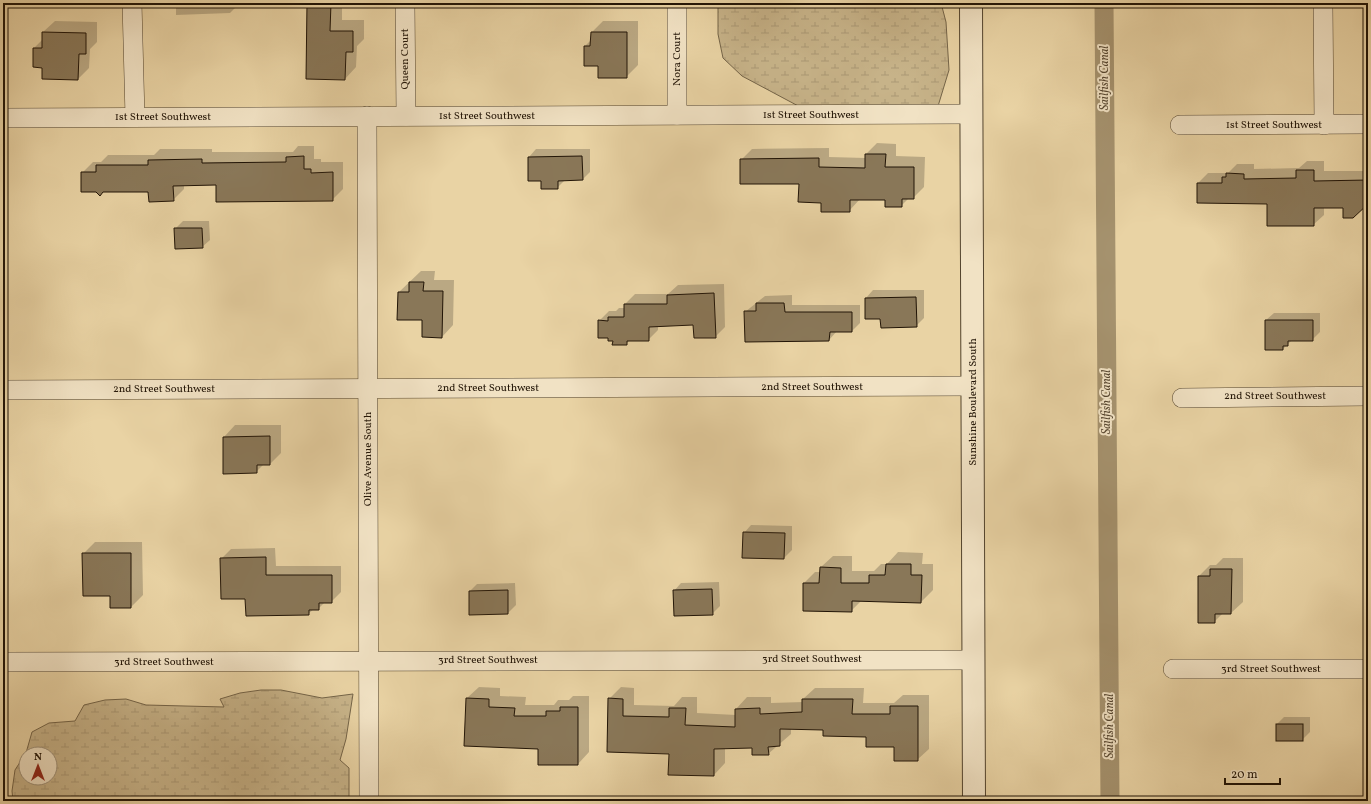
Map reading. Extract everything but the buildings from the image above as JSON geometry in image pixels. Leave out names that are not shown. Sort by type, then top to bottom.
[{"type":"street","points":[[132,3],[134,117]]},
{"type":"street","name":"Queen Court","points":[[405,3],[406,116]]},
{"type":"street","name":"Nora Court","points":[[677,3],[678,115]]},
{"type":"street","name":"Sunshine Boulevard South","points":[[971,3],[974,801]]},
{"type":"street","points":[[1323,3],[1324,124]]},
{"type":"street","name":"1st Street Southwest","points":[[3,118],[971,114]]},
{"type":"street","name":"Olive Avenue South","points":[[367,116],[368,801]]},
{"type":"street","name":"1st Street Southwest","points":[[1180,125],[1368,124]]},
{"type":"street","name":"2nd Street Southwest","points":[[3,390],[973,386]]},
{"type":"street","name":"2nd Street Southwest","points":[[1182,398],[1368,396]]},
{"type":"street","name":"3rd Street Southwest","points":[[3,662],[974,660]]},
{"type":"street","name":"3rd Street Southwest","points":[[1173,669],[1368,669]]},
{"type":"green space","points":[[718,3],[941,3],[946,22],[949,70],[935,116],[817,116],[742,76],[723,58],[718,34]]},
{"type":"green space","points":[[261,690],[281,690],[322,698],[353,694],[346,739],[340,760],[349,768],[349,801],[13,801],[12,791],[15,770],[18,765],[18,786],[58,786],[58,746],[28,746],[32,732],[49,723],[75,721],[84,705],[105,700],[126,699],[146,705],[224,707],[220,699],[240,693]]},
{"type":"waterway","name":"Sailfish Canal","points":[[1104,3],[1110,801]]}]
